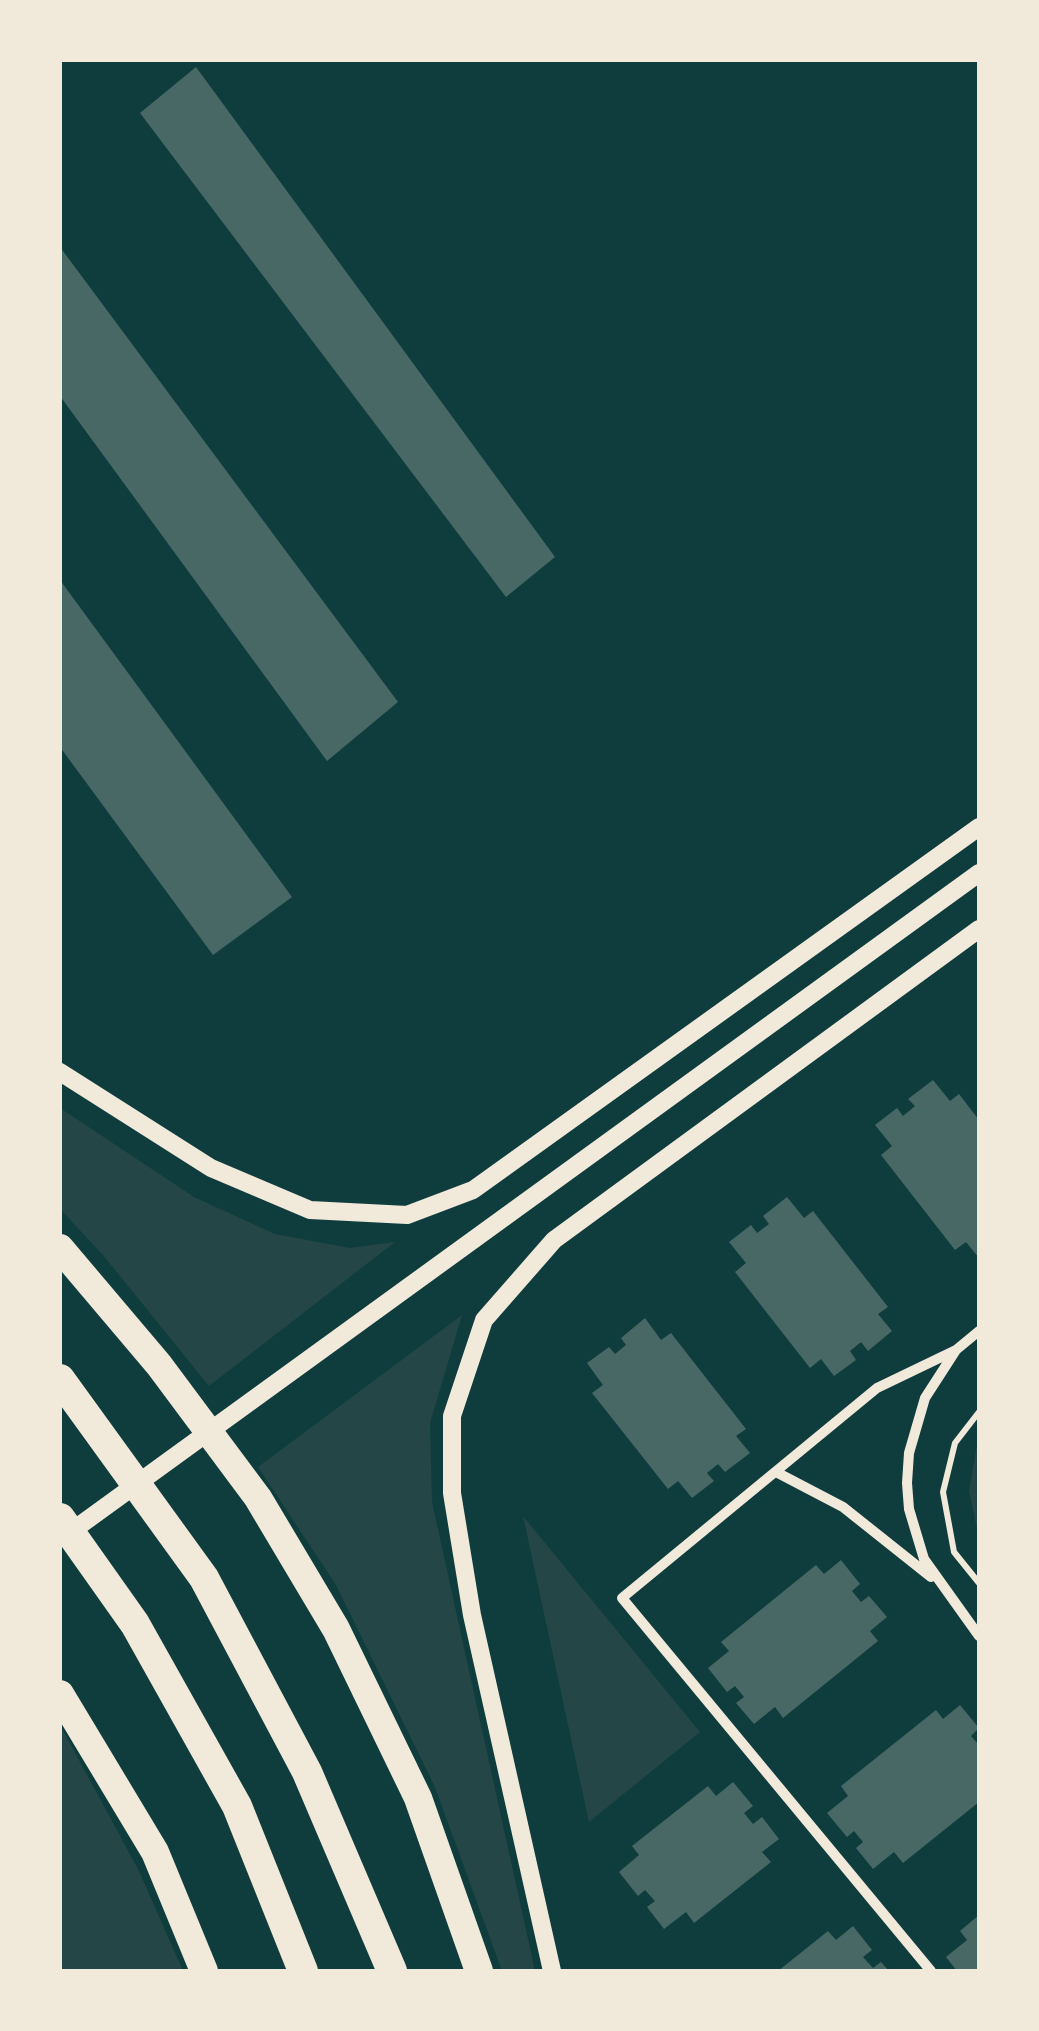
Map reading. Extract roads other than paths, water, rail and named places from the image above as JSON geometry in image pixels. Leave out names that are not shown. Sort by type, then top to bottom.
[{"type":"highway","points":[[60,1248],[159,1365],[258,1498],[336,1629],[418,1798],[479,1971]]},
{"type":"highway","points":[[60,1379],[204,1578],[307,1772],[392,1971]]},
{"type":"highway","points":[[60,1518],[135,1624],[237,1806],[303,1971]]},
{"type":"highway","points":[[60,1694],[155,1852],[204,1971]]},
{"type":"street","points":[[60,1072],[211,1168],[310,1210],[406,1215],[473,1190],[979,827]]},
{"type":"street","points":[[60,1539],[979,873]]},
{"type":"street","points":[[552,1971],[472,1615],[452,1493],[452,1416],[484,1320],[554,1240],[979,929]]},
{"type":"street","points":[[931,1971],[622,1598],[877,1388],[956,1350],[979,1331]]},
{"type":"street","points":[[956,1350],[924,1398],[908,1453],[909,1508],[924,1559],[936,1581],[979,1636]]},
{"type":"street","points":[[776,1472],[843,1507],[936,1581]]}]
